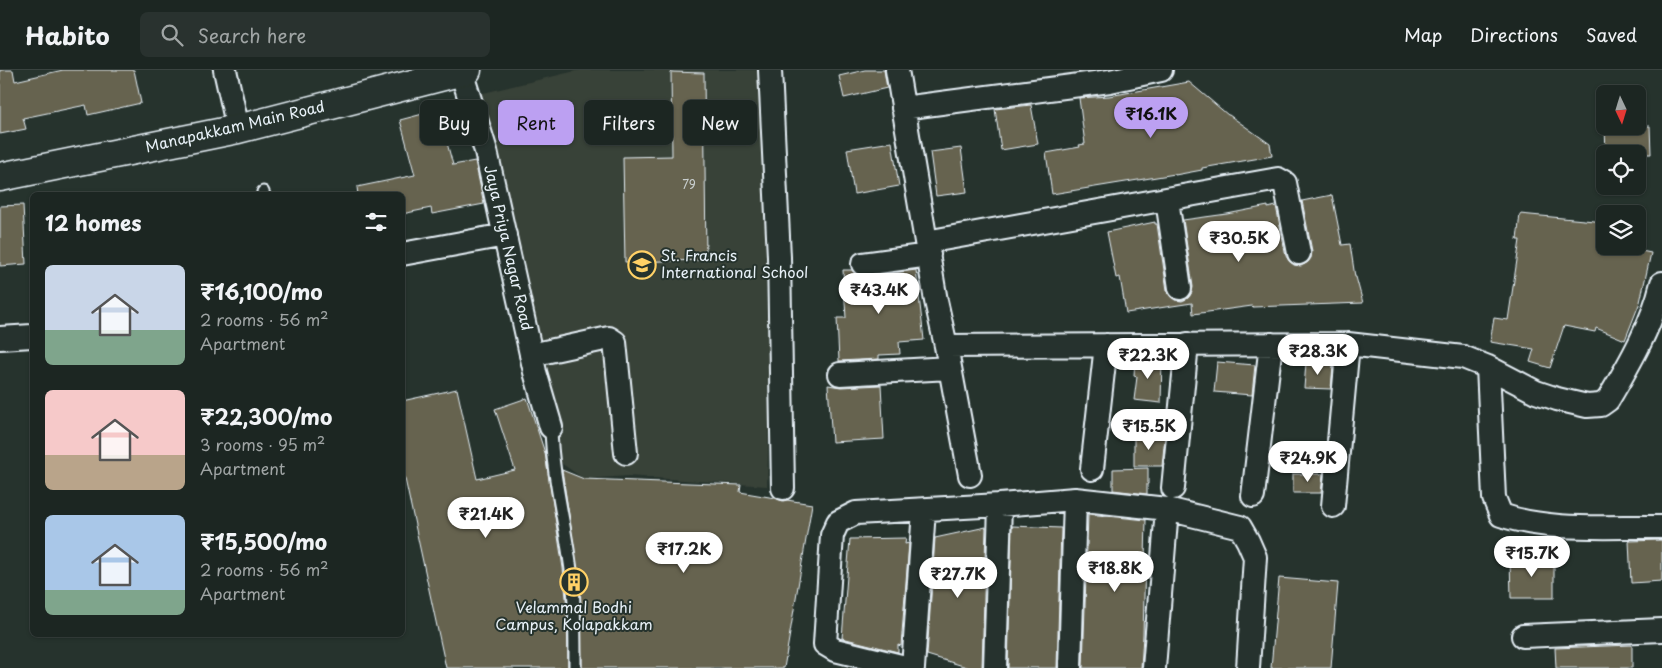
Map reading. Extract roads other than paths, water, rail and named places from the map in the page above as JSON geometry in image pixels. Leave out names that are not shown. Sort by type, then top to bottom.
[{"type":"main road","name":"Manapakkam Main Road","points":[[0,177],[238,129],[464,71]]},
{"type":"street","points":[[225,70],[238,129]]},
{"type":"street","points":[[770,70],[779,257],[783,488]]},
{"type":"street","points":[[897,70],[927,249],[970,475]]},
{"type":"street","points":[[903,108],[1110,81],[1161,70]]},
{"type":"street","name":"Jaya Priya Nagar Road","points":[[464,71],[486,151],[531,355],[551,427]]},
{"type":"street","points":[[863,264],[927,249],[1278,179],[1285,183],[1299,253]]},
{"type":"street","points":[[1167,200],[1180,288]]},
{"type":"street","points":[[405,253],[505,235]]},
{"type":"street","points":[[946,346],[1348,344],[1464,357],[1488,367],[1527,388],[1557,399],[1587,406],[1601,405],[1608,400],[1646,330],[1658,302],[1662,283]]},
{"type":"street","points":[[0,338],[30,336]]},
{"type":"street","points":[[531,355],[608,338],[615,342],[626,454]]},
{"type":"street","points":[[1092,469],[1106,344]]},
{"type":"street","points":[[1154,668],[1187,344]]},
{"type":"street","points":[[1252,496],[1271,344]]},
{"type":"street","points":[[1333,506],[1348,344]]},
{"type":"street","points":[[1488,367],[1494,498],[1501,515],[1520,521],[1552,526],[1662,526]]},
{"type":"street","points":[[840,374],[950,368]]},
{"type":"street","points":[[1070,668],[1075,498]]},
{"type":"street","points":[[909,668],[835,650],[825,644],[832,535],[838,522],[856,514],[1000,505],[1075,498],[1170,498],[1240,527],[1248,541],[1255,557],[1248,668]]},
{"type":"street","points":[[994,668],[1000,505]]},
{"type":"street","points":[[913,668],[924,510]]},
{"type":"street","points":[[1523,636],[1662,630]]},
{"type":"lane","points":[[551,427],[551,451],[563,515],[573,588],[575,668]]},
{"type":"place","name":"St. Francis International School","points":[[642,265]]},
{"type":"place","name":"Velammal Bodhi Campus, Kolapakkam","points":[[574,582]]}]
